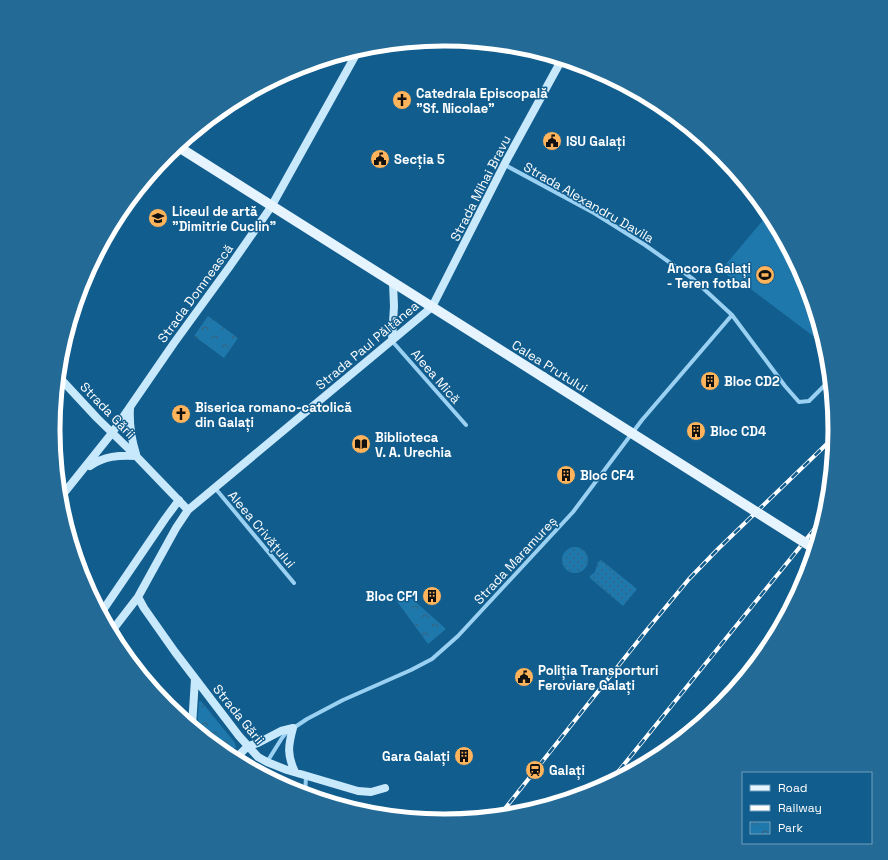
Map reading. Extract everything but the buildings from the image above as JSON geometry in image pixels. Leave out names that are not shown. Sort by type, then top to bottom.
[{"type":"main road","name":"Strada Domnească","points":[[65,492],[112,433],[271,206],[355,57]]},
{"type":"main road","name":"Strada Mihai Bravu","points":[[432,307],[504,164],[559,64]]},
{"type":"main road","name":"Calea Prutului","points":[[182,149],[810,545]]},
{"type":"main road","points":[[392,340],[394,306],[393,283]]},
{"type":"main road","name":"Strada Paul Păltânea","points":[[188,510],[432,307]]},
{"type":"main road","name":"Strada Gării","points":[[63,381],[188,510]]},
{"type":"main road","points":[[81,472],[97,460],[109,456],[136,456],[130,428],[130,408]]},
{"type":"main road","points":[[104,608],[165,518],[179,500]]},
{"type":"main road","points":[[115,627],[138,597],[188,510]]},
{"type":"main road","name":"Strada Gării","points":[[138,597],[151,618],[195,679],[258,757],[267,762],[296,772],[358,790],[371,792],[385,788]]},
{"type":"main road","points":[[192,720],[195,679]]},
{"type":"main road","points":[[239,755],[248,746],[258,743],[281,731],[293,728],[288,755],[296,772]]},
{"type":"street","name":"Strada Alexandru Davila","points":[[504,164],[594,213],[645,245],[693,279],[732,315],[784,386],[799,402],[809,401],[825,385]]},
{"type":"street","name":"Strada Maramureș","points":[[267,762],[282,738],[293,728],[307,719],[343,700],[432,660],[442,652],[573,512],[642,420],[732,315]]},
{"type":"street","name":"Aleea Mică","points":[[392,340],[466,425]]},
{"type":"street","name":"Aleea Crivățului","points":[[215,487],[294,583]]},
{"type":"street","points":[[305,788],[306,775]]},
{"type":"green space","name":"Ancora Galați - Teren fotbal","points":[[764,219],[777,238],[799,283],[808,307],[817,339],[748,287],[746,290],[721,270]]},
{"type":"green space","points":[[208,316],[238,338],[224,358],[194,336]]},
{"type":"green space","points":[[575,547],[584,551],[588,560],[584,569],[575,573],[566,569],[562,560],[566,551]]},
{"type":"green space","points":[[601,560],[637,589],[623,606],[590,578],[590,576],[595,572],[598,562]]},
{"type":"green space","points":[[401,589],[446,629],[428,644],[396,600]]},
{"type":"green space","points":[[201,701],[235,743],[236,747],[233,750],[197,724],[199,702]]},
{"type":"railway","points":[[504,809],[689,579],[827,443]]},
{"type":"railway","points":[[618,772],[815,528]]},
{"type":"place","name":"Catedrala Episcopală \"Sf. Nicolae\"","points":[[402,100]]},
{"type":"place","name":"ISU Galați","points":[[552,141]]},
{"type":"place","name":"Secția 5","points":[[380,159]]},
{"type":"place","name":"Liceul de artă \"Dimitrie Cuclin\"","points":[[158,218]]},
{"type":"place","name":"Ancora Galați - Teren fotbal","points":[[765,275]]},
{"type":"place","name":"Bloc CD2","points":[[710,381]]},
{"type":"place","name":"Biserica romano-catolică din Galați","points":[[181,414]]},
{"type":"place","name":"Bloc CD4","points":[[696,431]]},
{"type":"place","name":"Biblioteca V. A. Urechia","points":[[361,444]]},
{"type":"place","name":"Bloc CF4","points":[[566,475]]},
{"type":"place","name":"Bloc CF1","points":[[432,596]]},
{"type":"place","name":"Poliția Transporturi Feroviare Galați","points":[[524,677]]},
{"type":"place","name":"Gara Galați","points":[[464,756]]},
{"type":"place","name":"Galați","points":[[535,770]]}]
